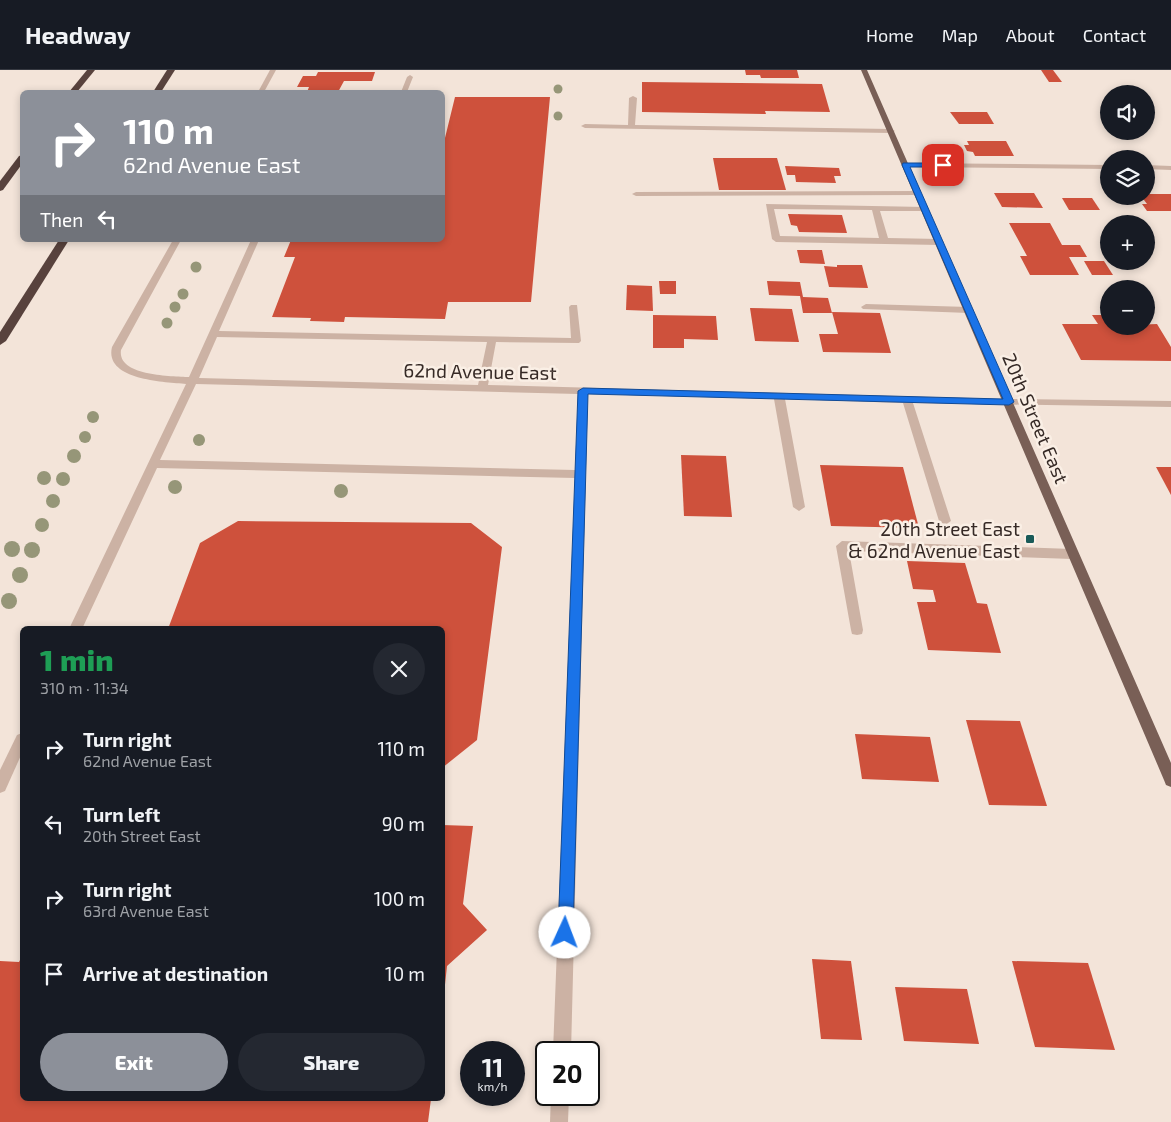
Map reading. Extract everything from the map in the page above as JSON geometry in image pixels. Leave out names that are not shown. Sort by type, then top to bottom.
[{"type":"highway","points":[[75,90],[91,70]]},
{"type":"highway","points":[[158,90],[171,70]]},
{"type":"highway","points":[[0,188],[20,161]]},
{"type":"highway","points":[[0,340],[63,242]]},
{"type":"main road","name":"20th Street East","points":[[864,70],[1171,780]]},
{"type":"street","points":[[262,90],[274,70]]},
{"type":"street","points":[[405,90],[410,77]]},
{"type":"street","points":[[631,127],[633,98]]},
{"type":"street","points":[[585,126],[891,131]]},
{"type":"street","points":[[906,165],[1100,167]]},
{"type":"street","points":[[1155,167],[1171,168]]},
{"type":"street","points":[[636,194],[918,193]]},
{"type":"street","points":[[925,209],[769,206],[776,239],[940,242]]},
{"type":"street","points":[[875,208],[884,241]]},
{"type":"street","name":"62nd Avenue East","points":[[176,242],[119,343],[115,357],[120,366],[149,376],[193,380],[482,389],[1009,402],[1171,404]]},
{"type":"street","points":[[76,626],[193,380],[254,242]]},
{"type":"street","points":[[213,334],[576,341],[574,307]]},
{"type":"street","points":[[866,307],[969,310]]},
{"type":"street","points":[[482,389],[492,340]]},
{"type":"street","points":[[562,1041],[583,391]]},
{"type":"street","points":[[779,396],[799,507]]},
{"type":"street","points":[[907,399],[945,522]]},
{"type":"street","points":[[154,464],[579,474]]},
{"type":"street","points":[[857,630],[842,546],[1072,554]]},
{"type":"street","points":[[0,786],[20,743]]},
{"type":"street","points":[[559,1122],[560,1106]]},
{"type":"building","points":[[745,70],[797,70],[799,78],[761,78],[760,75],[746,75]]},
{"type":"building","points":[[1041,70],[1053,70],[1062,82],[1049,82]]},
{"type":"building","points":[[318,72],[375,72],[372,81],[344,81],[339,90],[308,90],[309,87],[297,87],[303,76],[316,76]]},
{"type":"building","points":[[642,82],[822,84],[830,112],[765,111],[766,114],[642,112]]},
{"type":"building","points":[[455,97],[550,97],[531,302],[448,302],[445,319],[345,317],[344,322],[310,321],[311,318],[272,317],[295,257],[284,257],[290,242],[445,242],[445,138]]},
{"type":"building","points":[[950,112],[987,112],[994,124],[959,124]]},
{"type":"building","points":[[967,141],[1006,141],[1014,156],[975,156],[973,152],[967,151],[964,145],[969,145]]},
{"type":"building","points":[[713,158],[777,158],[786,190],[719,190]]},
{"type":"building","points":[[785,166],[839,168],[841,176],[834,176],[836,183],[796,182],[795,175],[787,175]]},
{"type":"building","points":[[994,193],[1034,193],[1043,208],[1002,207]]},
{"type":"building","points":[[1155,194],[1171,194],[1171,211],[1147,211],[1143,205],[1155,205]]},
{"type":"building","points":[[1062,198],[1092,198],[1100,210],[1069,210]]},
{"type":"building","points":[[788,214],[842,215],[847,233],[799,232],[797,226],[791,225]]},
{"type":"building","points":[[1009,223],[1050,223],[1062,245],[1080,245],[1087,257],[1069,257],[1079,275],[1030,275],[1020,256],[1027,256]]},
{"type":"building","points":[[797,250],[822,250],[825,264],[800,263]]},
{"type":"building","points":[[1084,261],[1100,261],[1100,270],[1110,270],[1113,275],[1092,275]]},
{"type":"building","points":[[837,265],[862,265],[868,288],[829,287],[824,266],[837,267]]},
{"type":"building","points":[[659,281],[676,281],[676,294],[660,294]]},
{"type":"building","points":[[767,281],[800,282],[803,297],[828,298],[832,313],[803,313],[800,296],[769,295]]},
{"type":"building","points":[[627,285],[652,286],[653,311],[626,310]]},
{"type":"building","points":[[750,308],[792,309],[799,342],[755,341]]},
{"type":"building","points":[[832,312],[880,313],[891,353],[823,352],[819,334],[838,334]]},
{"type":"building","points":[[653,315],[716,316],[718,340],[684,339],[684,348],[653,348]]},
{"type":"building","points":[[1092,315],[1100,315],[1100,335],[1155,335],[1155,324],[1157,324],[1171,347],[1171,361],[1081,360],[1062,324],[1098,324]]},
{"type":"building","points":[[681,455],[726,456],[732,517],[684,516]]},
{"type":"building","points":[[820,465],[903,467],[919,528],[831,526]]},
{"type":"building","points":[[1156,467],[1171,467],[1171,495]]},
{"type":"building","points":[[238,521],[471,523],[502,547],[477,740],[445,766],[445,626],[169,626],[200,543]]},
{"type":"building","points":[[907,561],[965,563],[977,603],[987,604],[1001,653],[928,650],[917,602],[936,602],[933,590],[913,589]]},
{"type":"building","points":[[966,720],[1020,721],[1047,806],[989,805]]},
{"type":"building","points":[[855,734],[930,737],[939,782],[862,779]]},
{"type":"building","points":[[445,825],[473,826],[463,904],[487,930],[447,966],[445,985]]},
{"type":"building","points":[[812,959],[851,961],[862,1040],[821,1039]]},
{"type":"building","points":[[20,960],[20,1101],[431,1101],[428,1122],[0,1122],[0,961],[19,962]]},
{"type":"building","points":[[1012,961],[1088,963],[1115,1050],[1035,1047]]},
{"type":"building","points":[[895,987],[967,989],[979,1044],[904,1041]]},
{"type":"place","name":"20th Street East & 62nd Avenue East","points":[[1030,539]]},
{"type":"route","points":[[565,933],[583,391],[1009,402],[906,165],[943,165]]}]
